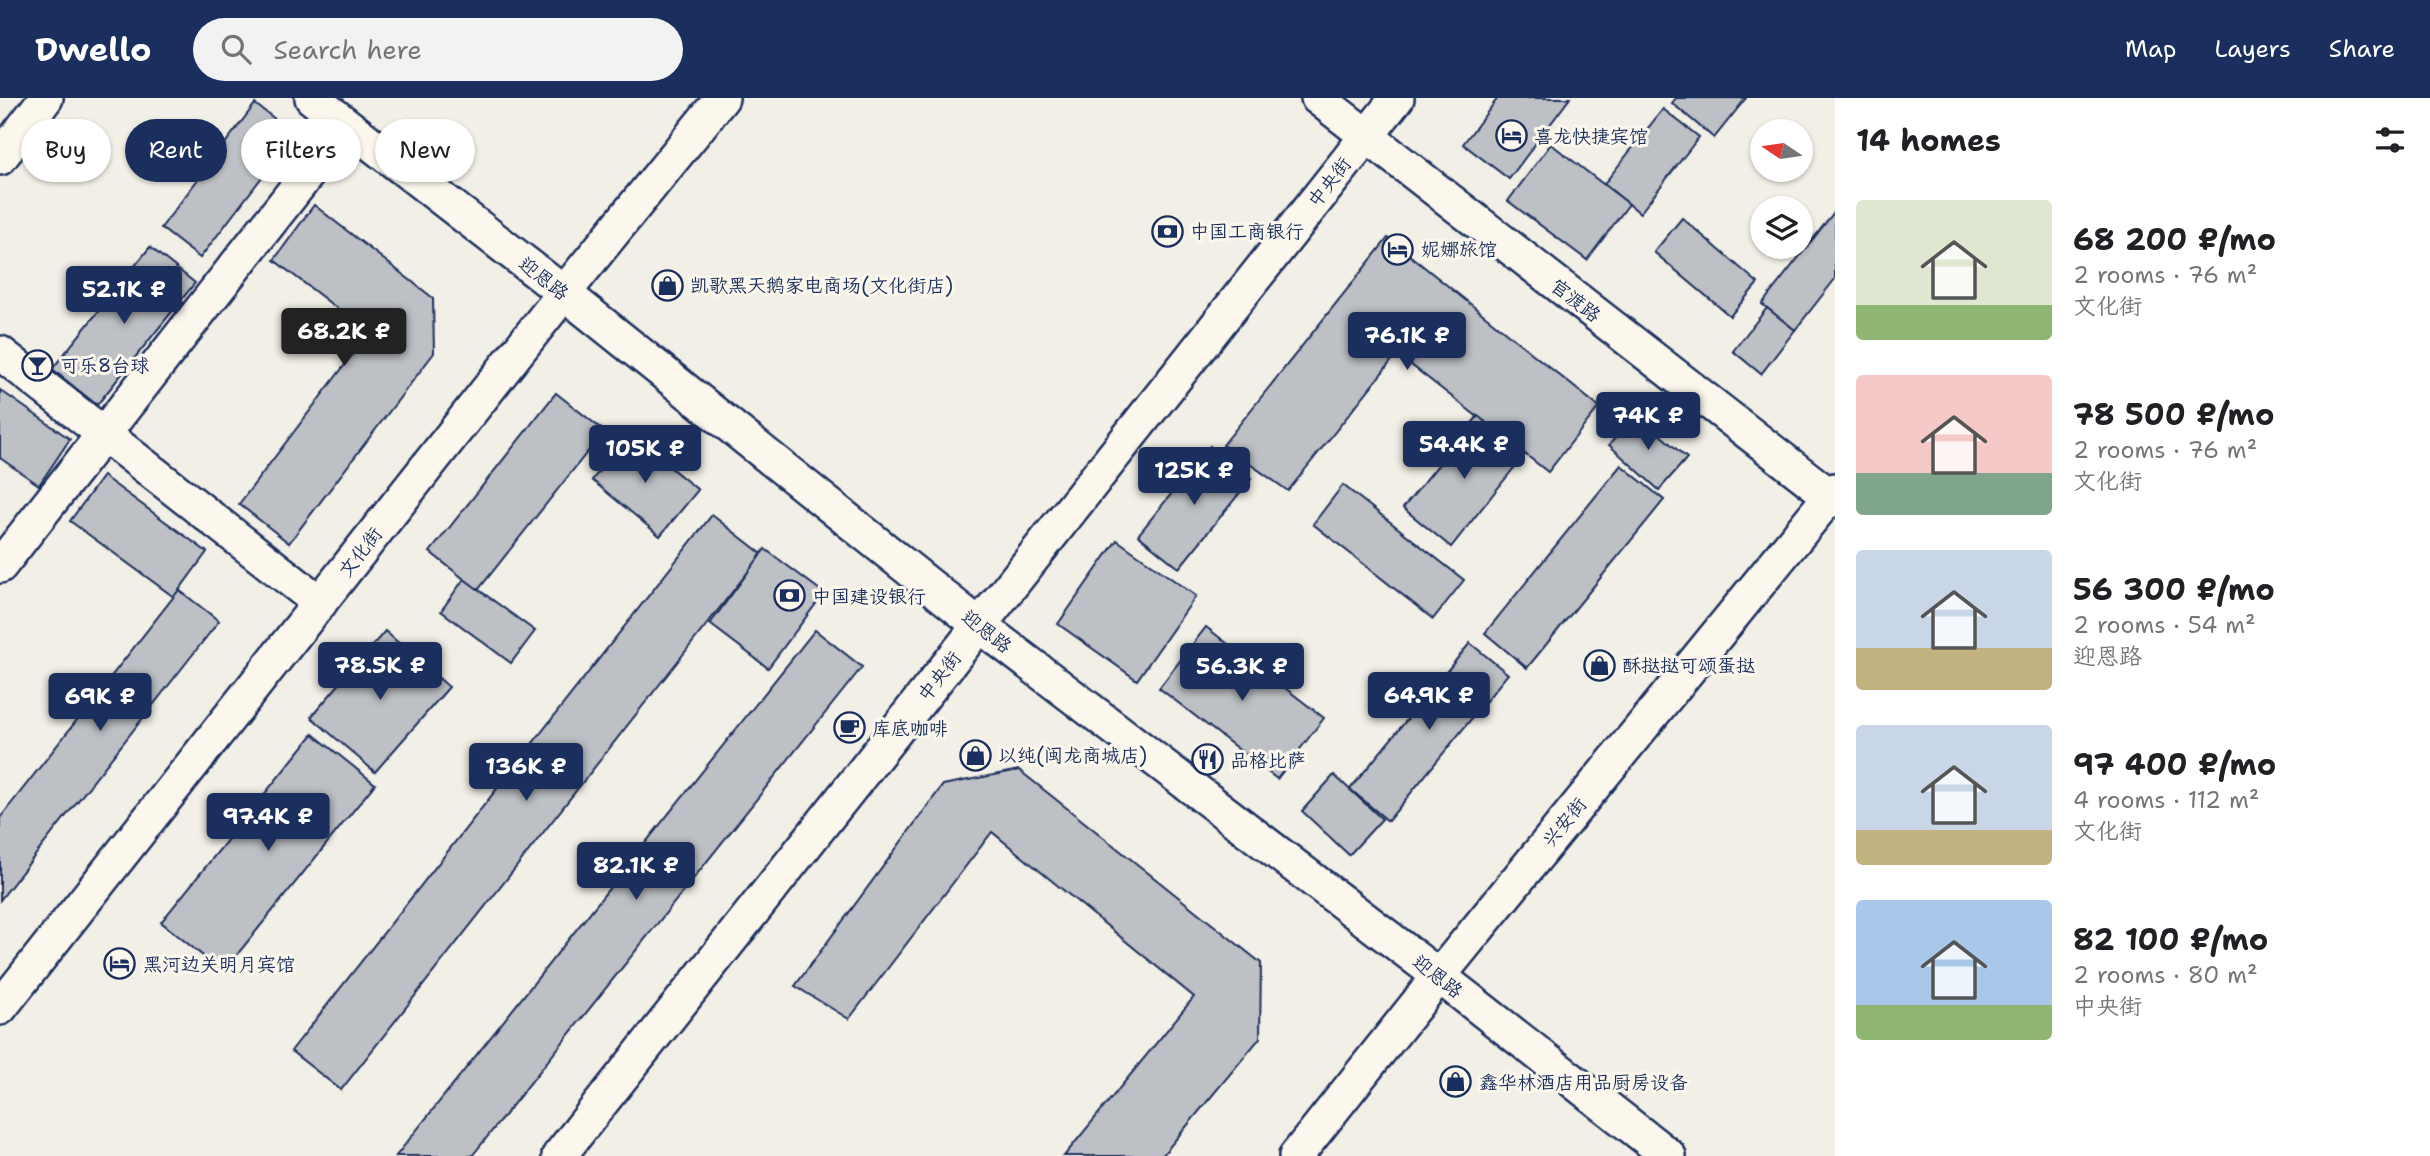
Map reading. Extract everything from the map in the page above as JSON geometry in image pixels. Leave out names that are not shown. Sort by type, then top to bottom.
[{"type":"street","points":[[0,158],[46,98]]},
{"type":"street","name":"迎恩路","points":[[312,98],[338,119]]},
{"type":"street","name":"文化街","points":[[0,1008],[564,293],[722,98]]},
{"type":"street","name":"官渡路","points":[[1318,98],[1833,495]]},
{"type":"street","name":"中央街","points":[[559,1156],[1396,98]]},
{"type":"street","name":"迎恩路","points":[[361,137],[564,293],[979,625],[1439,976],[1669,1156]]},
{"type":"street","points":[[0,566],[301,182]]},
{"type":"street","points":[[0,354],[320,603]]},
{"type":"street","name":"兴安街","points":[[1296,1156],[1439,976],[1833,495]]},
{"type":"building","points":[[1498,98],[1570,98],[1509,179],[1463,144]]},
{"type":"building","points":[[1676,98],[1746,98],[1714,138],[1672,103]]},
{"type":"building","points":[[255,104],[275,119],[244,119]]},
{"type":"building","points":[[1663,109],[1699,137],[1640,213],[1604,184]]},
{"type":"building","points":[[241,122],[241,182],[258,182],[200,258],[161,228],[196,182],[227,182],[227,141]]},
{"type":"building","points":[[1551,144],[1629,204],[1587,260],[1508,201]]},
{"type":"building","points":[[314,205],[433,298],[434,353],[289,543],[239,504],[369,333],[274,260]]},
{"type":"building","points":[[1835,211],[1835,279],[1795,330],[1762,304],[1797,259],[1813,259],[1813,239]]},
{"type":"building","points":[[1682,218],[1758,283],[1730,316],[1654,252]]},
{"type":"building","points":[[1388,238],[1599,407],[1548,472],[1397,354],[1288,491],[1223,445]]},
{"type":"building","points":[[150,247],[195,283],[97,405],[52,369]]},
{"type":"building","points":[[1767,308],[1795,330],[1761,374],[1733,351]]},
{"type":"building","points":[[0,390],[70,439],[39,485],[0,458]]},
{"type":"building","points":[[556,393],[604,431],[478,590],[430,552]]},
{"type":"building","points":[[1636,414],[1687,458],[1659,490],[1609,445]]},
{"type":"building","points":[[1478,416],[1525,454],[1451,547],[1403,508]]},
{"type":"building","points":[[629,434],[698,490],[660,536],[592,480]]},
{"type":"building","points":[[1210,446],[1251,479],[1179,568],[1138,535]]},
{"type":"building","points":[[1621,465],[1664,500],[1527,668],[1485,633]]},
{"type":"building","points":[[103,476],[207,552],[174,597],[70,521]]},
{"type":"building","points":[[1343,485],[1464,580],[1433,619],[1313,524]]},
{"type":"building","points":[[712,515],[762,554],[341,1090],[291,1051]]},
{"type":"building","points":[[1117,540],[1196,596],[1137,680],[1058,624]]},
{"type":"building","points":[[765,549],[824,593],[768,668],[710,624]]},
{"type":"building","points":[[464,579],[535,631],[511,663],[441,611]]},
{"type":"building","points":[[179,590],[219,621],[0,900],[0,818]]},
{"type":"building","points":[[1206,627],[1324,718],[1277,779],[1159,688]]},
{"type":"building","points":[[815,630],[862,667],[472,1156],[396,1156]]},
{"type":"building","points":[[385,631],[449,687],[375,772],[311,717]]},
{"type":"building","points":[[1470,643],[1508,674],[1388,821],[1350,789]]},
{"type":"building","points":[[313,734],[375,784],[223,972],[161,922]]},
{"type":"building","points":[[1019,770],[1261,963],[1260,1038],[1162,1156],[1064,1156],[1194,997],[992,832],[849,1019],[795,986],[943,785]]},
{"type":"building","points":[[1334,775],[1382,819],[1349,855],[1302,811]]},
{"type":"place","name":"喜龙快捷宾馆","points":[[1511,136]]},
{"type":"place","name":"中国工商银行","points":[[1167,231]]},
{"type":"place","name":"妮娜旅馆","points":[[1398,249]]},
{"type":"place","name":"凯歌黑天鹅家电商场(文化街店)","points":[[667,285]]},
{"type":"place","name":"可乐8台球","points":[[37,365]]},
{"type":"place","name":"中国建设银行","points":[[789,596]]},
{"type":"place","name":"酥挞挞可颂蛋挞","points":[[1599,665]]},
{"type":"place","name":"库底咖啡","points":[[849,728]]},
{"type":"place","name":"以纯(闽龙商城店)","points":[[975,755]]},
{"type":"place","name":"品格比萨","points":[[1207,760]]},
{"type":"place","name":"黑河边关明月宾馆","points":[[120,964]]},
{"type":"place","name":"鑫华林酒店用品厨房设备","points":[[1456,1082]]}]
